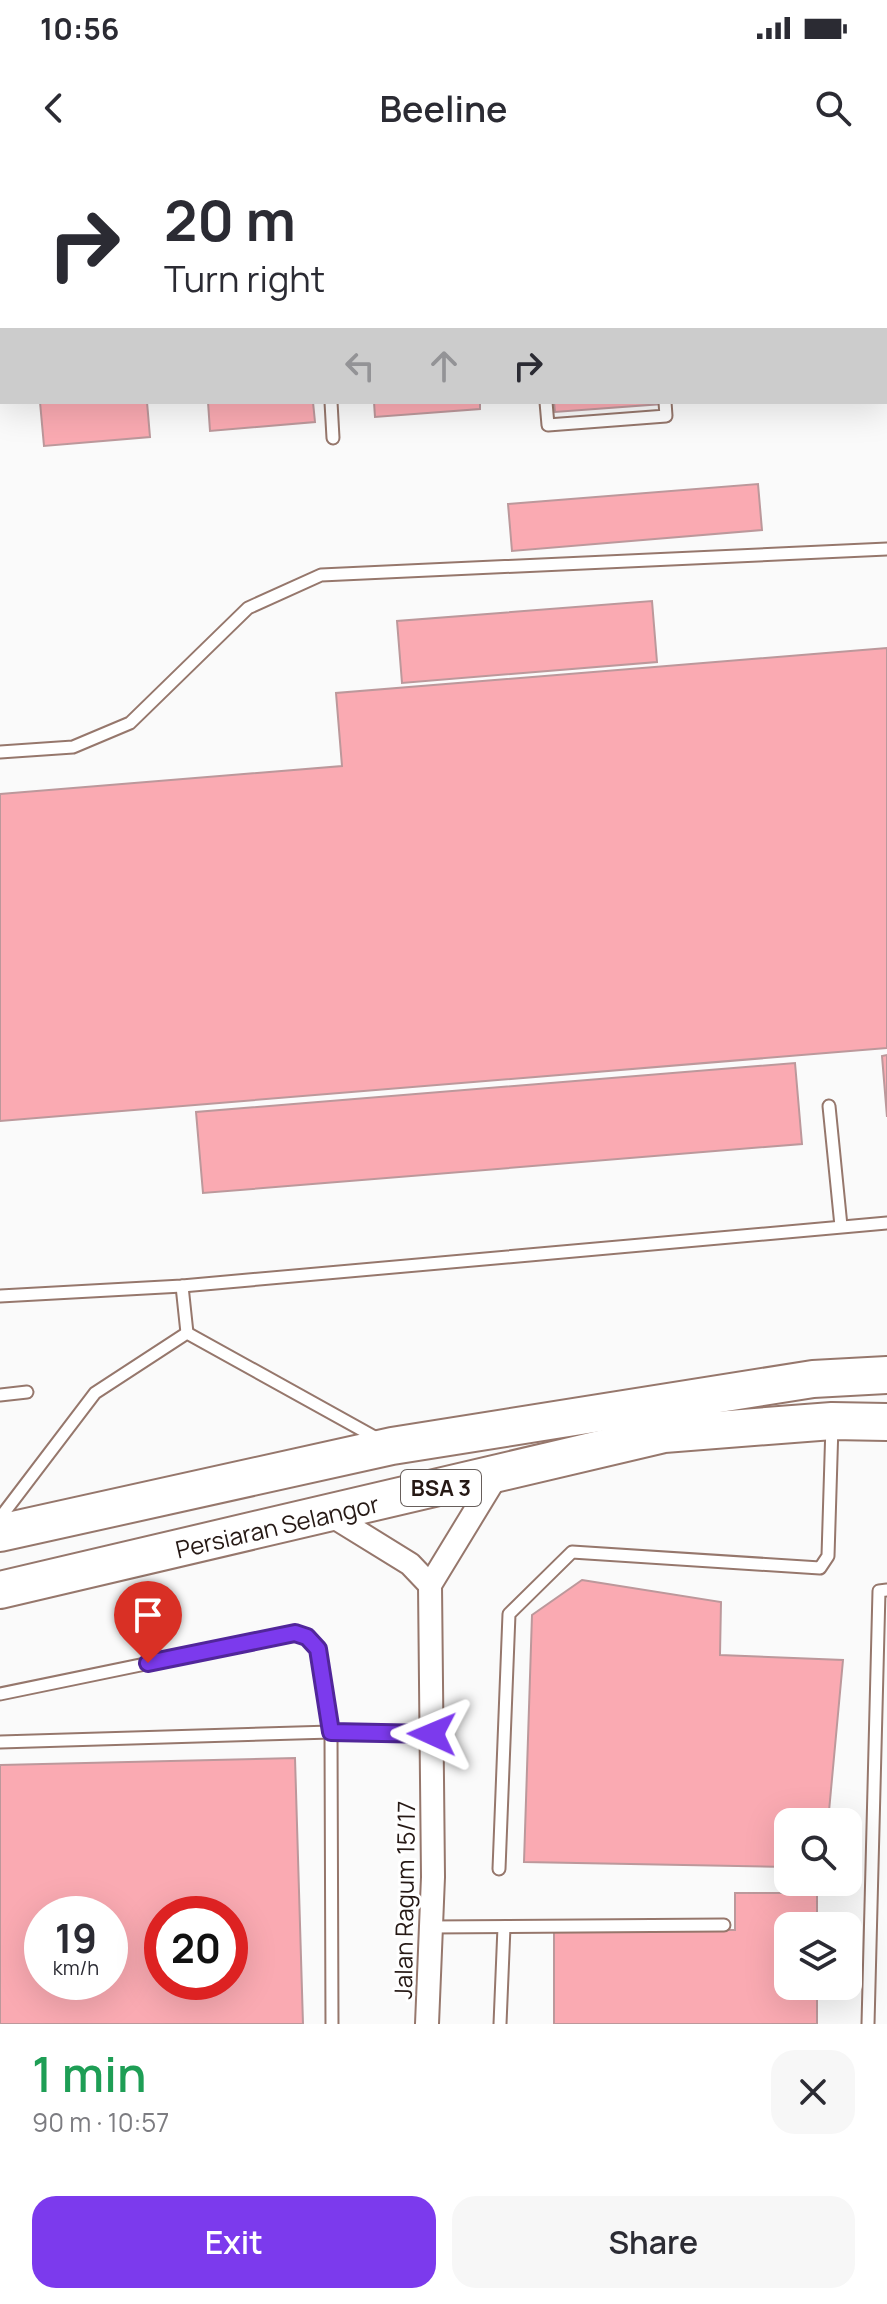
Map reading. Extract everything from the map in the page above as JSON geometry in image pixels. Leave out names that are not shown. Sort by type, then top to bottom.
[{"type":"main road","name":"BSA 3","points":[[0,1533],[392,1446],[813,1379],[887,1375]]},
{"type":"main road","name":"Persiaran Selangor","points":[[0,1590],[664,1434],[832,1421],[887,1422]]},
{"type":"street","points":[[329,1514],[410,1564],[430,1585],[497,1475]]},
{"type":"street","name":"Jalan Ragum 15/17","points":[[427,2024],[433,1877],[430,1585]]},
{"type":"lane","points":[[331,404],[333,438]]},
{"type":"lane","points":[[546,404],[548,425],[666,416],[665,404]]},
{"type":"lane","points":[[0,752],[73,747],[130,723],[248,608],[321,575],[887,549]]},
{"type":"lane","points":[[829,1106],[841,1226]]},
{"type":"lane","points":[[0,1296],[182,1286],[887,1223]]},
{"type":"lane","points":[[182,1286],[187,1333]]},
{"type":"lane","points":[[187,1333],[392,1446]]},
{"type":"lane","points":[[0,1518],[95,1393],[187,1333]]},
{"type":"lane","points":[[0,1395],[27,1392]]},
{"type":"lane","points":[[499,1869],[509,1614],[572,1552],[820,1568],[828,1556],[832,1421]]},
{"type":"lane","points":[[868,2024],[879,1591],[887,1590]]},
{"type":"lane","points":[[0,1694],[295,1633],[307,1637],[318,1649],[331,1732],[332,2024]]},
{"type":"lane","points":[[0,1742],[331,1732],[432,1734]]},
{"type":"lane","points":[[430,1927],[724,1925]]},
{"type":"lane","points":[[500,2024],[504,1927]]},
{"type":"building","points":[[40,404],[147,404],[150,437],[44,446]]},
{"type":"building","points":[[208,404],[313,404],[315,422],[210,431]]},
{"type":"building","points":[[374,404],[480,404],[480,409],[375,417]]},
{"type":"building","points":[[554,404],[662,404],[555,412]]},
{"type":"building","points":[[758,484],[762,530],[512,551],[508,504]]},
{"type":"building","points":[[652,601],[657,662],[402,683],[397,621]]},
{"type":"building","points":[[887,648],[887,1048],[0,1121],[0,794],[342,766],[336,693]]},
{"type":"building","points":[[887,1055],[887,1117],[882,1056]]},
{"type":"building","points":[[795,1063],[802,1144],[203,1193],[196,1112]]},
{"type":"building","points":[[582,1580],[721,1602],[720,1655],[843,1660],[829,1808],[774,1808],[774,1867],[524,1862],[532,1615]]},
{"type":"building","points":[[295,1758],[303,2024],[0,2024],[0,1765]]},
{"type":"building","points":[[735,1893],[817,1896],[817,1912],[774,1912],[774,2000],[817,2000],[817,2024],[554,2024],[554,1929],[735,1930]]},
{"type":"route","points":[[148,1663],[295,1633],[307,1637],[318,1649],[331,1732],[432,1734]]}]
